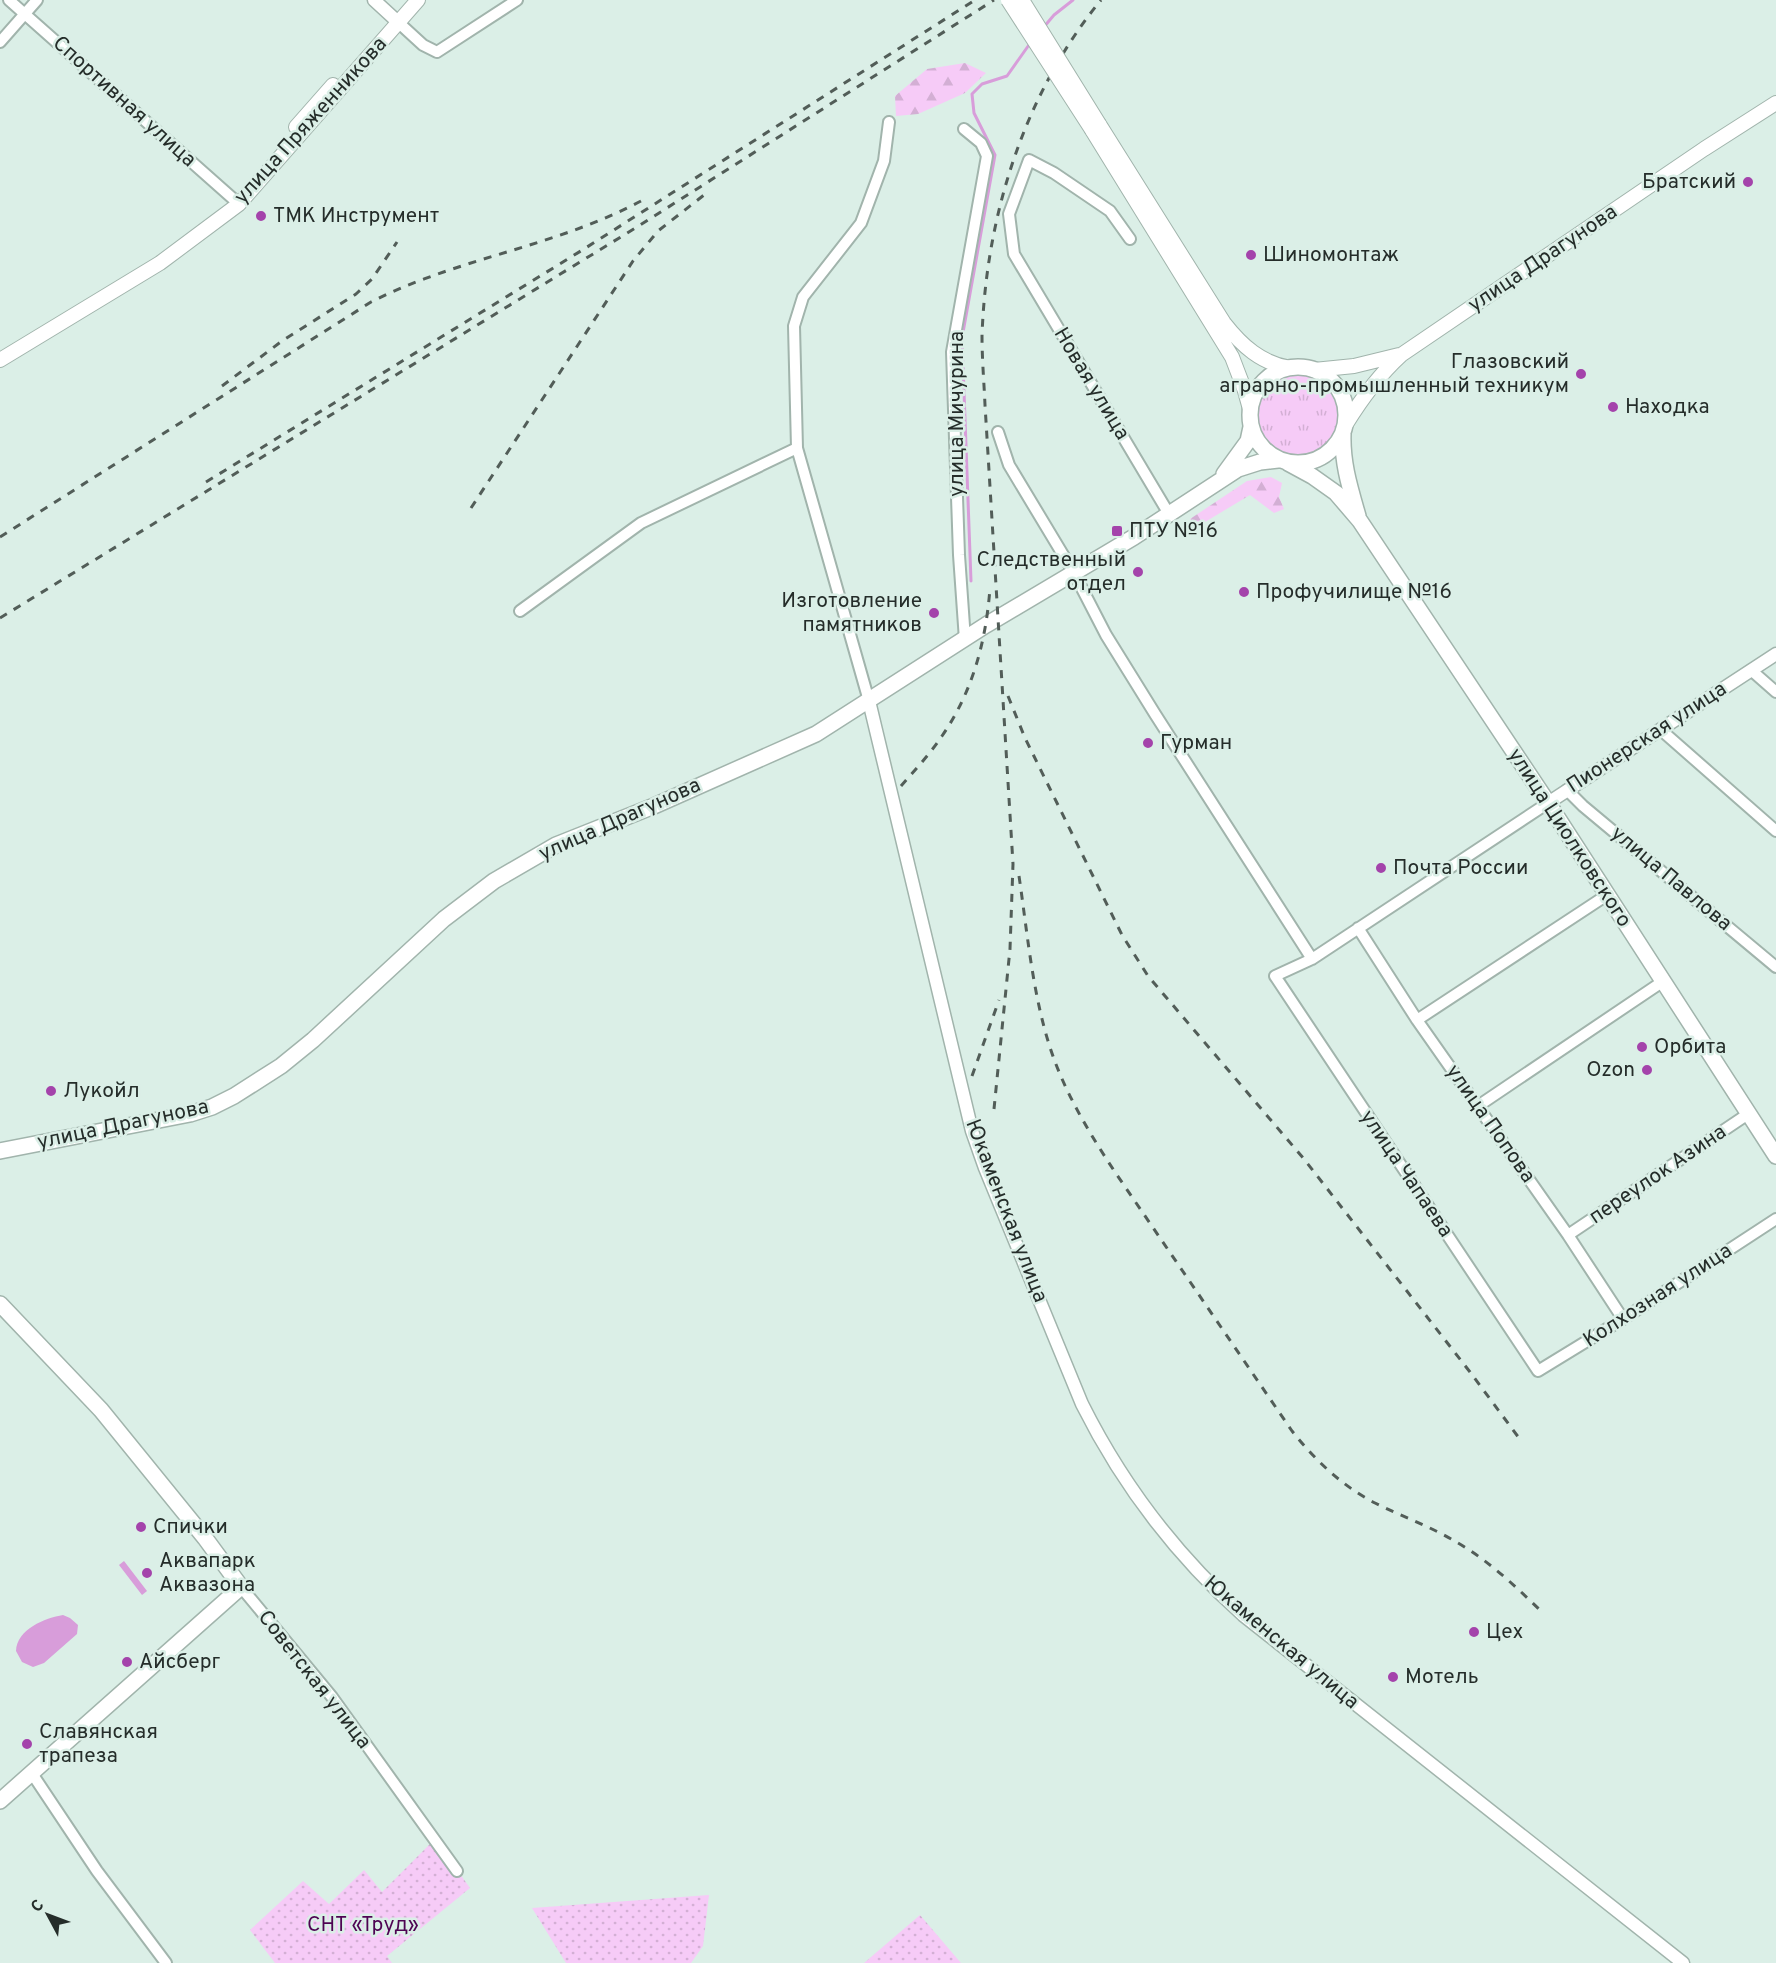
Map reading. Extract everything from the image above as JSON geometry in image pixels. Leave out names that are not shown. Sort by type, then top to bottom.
[{"type":"main road","name":"улица Пряженникова","points":[[396,20],[407,0]]},
{"type":"main road","name":"улица Пряженникова","points":[[0,360],[160,263],[196,236],[236,201],[396,20],[418,0]]},
{"type":"main road","points":[[1008,0],[1096,127],[1235,338],[1266,361],[1290,368]]},
{"type":"main road","points":[[1022,0],[1232,357],[1250,409],[1251,427],[1259,444],[1268,453],[1283,461],[1300,464],[1319,459],[1333,448],[1344,429],[1346,406],[1342,394],[1330,379],[1314,370],[1290,368],[1269,376],[1253,397],[1250,409]]},
{"type":"main road","name":"улица Драгунова","points":[[1344,429],[1368,389],[1381,373],[1401,355],[1704,149],[1776,103]]},
{"type":"main road","name":"улица Драгунова","points":[[1314,370],[1354,366],[1401,355]]},
{"type":"main road","name":"улица Драгунова","points":[[1213,484],[1240,454],[1248,441],[1251,427]]},
{"type":"main road","name":"улица Циолковского","points":[[1344,429],[1342,450],[1346,477],[1360,521]]},
{"type":"main road","name":"улица Драгунова","points":[[0,1151],[190,1114],[212,1107],[234,1096],[281,1066],[313,1040],[444,919],[494,881],[556,845],[654,807],[816,734],[986,625],[1074,573],[1238,469],[1260,462],[1283,461]]},
{"type":"main road","name":"улица Циолковского","points":[[1283,461],[1312,476],[1336,493],[1360,521],[1548,803],[1776,1156]]},
{"type":"main road","name":"Советская улица","points":[[0,1304],[101,1410],[241,1587]]},
{"type":"main road","points":[[0,1801],[241,1587]]},
{"type":"street","name":"Спортивная улица","points":[[9,0],[236,201]]},
{"type":"street","points":[[0,42],[37,0]]},
{"type":"street","points":[[374,0],[423,45],[437,52],[517,0]]},
{"type":"street","name":"Юкаменская улица","points":[[889,122],[884,161],[861,223],[803,297],[794,326],[797,448],[869,701],[978,1150],[1082,1404],[1121,1473],[1170,1541],[1205,1580],[1243,1615],[1683,1963]]},
{"type":"street","name":"улица Мичурина","points":[[964,129],[981,143],[987,156],[952,352],[959,555],[965,640]]},
{"type":"street","name":"Новая улица","points":[[1130,239],[1110,211],[1054,173],[1029,160],[1009,214],[1014,254],[1169,514]]},
{"type":"street","points":[[998,432],[1009,465],[1074,573],[1106,635],[1312,959]]},
{"type":"street","points":[[520,611],[642,524],[797,448]]},
{"type":"street","name":"Пионерская улица","points":[[1275,976],[1312,959],[1776,654]]},
{"type":"street","points":[[1751,670],[1776,692]]},
{"type":"street","points":[[1660,730],[1776,831]]},
{"type":"street","name":"улица Павлова","points":[[1567,790],[1583,806],[1776,967]]},
{"type":"street","points":[[1417,1020],[1607,895]]},
{"type":"street","name":"улица Попова","points":[[1358,928],[1417,1020],[1568,1235],[1623,1319]]},
{"type":"street","name":"улица Чапаева","points":[[1275,976],[1538,1371]]},
{"type":"street","points":[[1478,1106],[1662,982]]},
{"type":"street","name":"переулок Азина","points":[[1568,1235],[1748,1114]]},
{"type":"street","name":"Колхозная улица","points":[[1538,1371],[1623,1319],[1776,1219]]},
{"type":"street","name":"Советская улица","points":[[241,1587],[332,1697],[457,1871]]},
{"type":"street","points":[[32,1772],[97,1871],[166,1963]]},
{"type":"green space","points":[[965,63],[986,73],[965,93],[918,114],[896,116],[895,96],[927,69]]},
{"type":"green space","points":[[1298,373],[1314,376],[1328,385],[1337,399],[1340,415],[1337,431],[1328,445],[1314,454],[1298,457],[1282,454],[1268,445],[1259,431],[1256,415],[1259,399],[1268,385],[1282,376]]},
{"type":"green space","points":[[1271,477],[1282,483],[1279,497],[1284,509],[1274,513],[1250,495],[1195,528],[1190,519],[1247,481]]},
{"type":"green space","name":"СНТ «Труд»","points":[[435,1839],[470,1888],[387,1956],[392,1963],[275,1963],[250,1930],[303,1881],[329,1904],[364,1870],[382,1892]]},
{"type":"green space","points":[[709,1895],[703,1946],[691,1963],[566,1963],[532,1908]]},
{"type":"green space","points":[[920,1915],[961,1963],[864,1963]]},
{"type":"shaded area","points":[[124,1561],[147,1591],[142,1595],[119,1565]]},
{"type":"shaded area","points":[[63,1615],[78,1625],[77,1634],[44,1663],[33,1667],[22,1662],[16,1651],[21,1637],[40,1622]]},
{"type":"waterway","points":[[1043,28],[1054,15],[1073,0]]},
{"type":"waterway","points":[[971,581],[962,338],[995,155],[974,113],[972,94],[982,84],[1007,76],[1031,42]]},
{"type":"railway","points":[[206,482],[584,249],[975,0]]},
{"type":"railway","points":[[0,618],[637,227],[994,0]]},
{"type":"railway","points":[[994,1109],[1010,949],[1013,864],[983,362],[985,291],[991,246],[1014,158],[1050,75],[1101,0]]},
{"type":"railway","points":[[471,508],[633,261],[658,231],[704,195]]},
{"type":"railway","points":[[0,537],[371,302],[437,274],[575,230],[641,201]]},
{"type":"railway","points":[[222,386],[282,341],[356,294],[372,279],[397,242]]},
{"type":"railway","points":[[901,786],[937,743],[962,701],[981,646],[990,588]]},
{"type":"railway","points":[[1008,696],[1025,738],[1122,935],[1148,976],[1304,1159],[1519,1438]]},
{"type":"railway","points":[[1019,876],[1041,1015],[1054,1059],[1074,1104],[1117,1175],[1292,1431],[1320,1462],[1351,1489],[1375,1503],[1448,1537],[1469,1550],[1501,1574],[1540,1610]]},
{"type":"railway","points":[[972,1076],[999,1000]]},
{"type":"place","name":"Братский","points":[[1748,182]]},
{"type":"place","name":"ТМК Инструмент","points":[[261,216]]},
{"type":"place","name":"Шиномонтаж","points":[[1251,255]]},
{"type":"place","name":"Глазовский аграрно-промышленный техникум","points":[[1581,374]]},
{"type":"place","name":"Находка","points":[[1613,407]]},
{"type":"place","name":"ПТУ №16","points":[[1117,531]]},
{"type":"place","name":"Следственный отдел","points":[[1138,572]]},
{"type":"place","name":"Профучилище №16","points":[[1244,592]]},
{"type":"place","name":"Изготовление памятников","points":[[934,613]]},
{"type":"place","name":"Гурман","points":[[1148,743]]},
{"type":"place","name":"Почта России","points":[[1381,868]]},
{"type":"place","name":"Орбита","points":[[1642,1047]]},
{"type":"place","name":"Ozon","points":[[1647,1070]]},
{"type":"place","name":"Лукойл","points":[[51,1091]]},
{"type":"place","name":"Спички","points":[[141,1527]]},
{"type":"place","name":"Аквапарк Аквазона","points":[[147,1573]]},
{"type":"place","name":"Цех","points":[[1474,1632]]},
{"type":"place","name":"Айсберг","points":[[127,1662]]},
{"type":"place","name":"Мотель","points":[[1393,1677]]},
{"type":"place","name":"Славянская трапеза","points":[[27,1744]]}]
